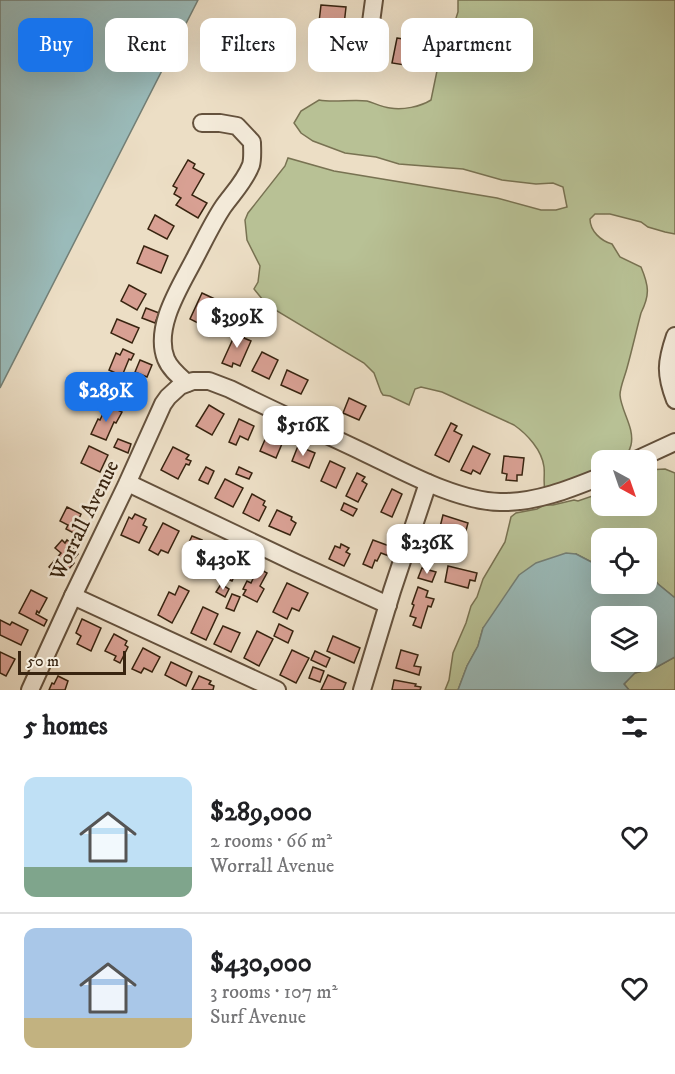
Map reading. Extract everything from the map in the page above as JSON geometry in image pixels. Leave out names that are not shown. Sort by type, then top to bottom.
[{"type":"street","points":[[372,18],[374,0]]},
{"type":"street","points":[[202,123],[237,126],[252,142],[252,156],[244,179],[222,208],[177,290],[164,327],[163,340],[167,361],[187,383],[204,381],[230,389],[428,483],[477,499],[493,502],[526,500],[591,480]]},
{"type":"street","points":[[675,336],[668,361],[675,400]]},
{"type":"street","name":"Worrall Avenue","points":[[30,690],[163,404],[174,391],[187,383]]},
{"type":"street","points":[[657,450],[675,442]]},
{"type":"street","points":[[128,483],[388,604]]},
{"type":"street","points":[[362,690],[428,483]]},
{"type":"street","points":[[73,596],[277,690]]},
{"type":"green space","points":[[458,0],[675,0],[675,234],[610,214],[595,214],[590,219],[594,231],[604,241],[612,244],[620,257],[641,267],[647,285],[646,301],[620,392],[630,426],[631,445],[629,450],[591,450],[591,472],[545,490],[543,461],[529,438],[514,425],[442,392],[421,387],[415,389],[409,405],[383,395],[374,373],[364,363],[267,305],[254,289],[258,282],[260,266],[247,240],[245,220],[285,166],[288,158],[334,171],[497,198],[541,210],[567,207],[563,187],[553,183],[536,184],[502,180],[463,169],[399,164],[376,157],[345,153],[313,141],[301,133],[294,123],[301,111],[319,100],[367,101],[400,109],[417,106],[431,100],[437,72],[533,72],[533,18],[456,18]]},
{"type":"green space","points":[[657,469],[665,469],[675,473],[675,598],[657,583],[657,528],[591,528],[591,562],[576,554],[483,628],[478,646],[458,690],[445,690],[453,653],[483,579],[505,542],[511,517],[516,513],[537,509],[544,505],[578,501],[591,496],[591,516],[657,516]]},
{"type":"green space","points":[[675,657],[675,690],[629,690],[624,684],[634,673],[657,672],[657,667]]},
{"type":"water","points":[[0,0],[198,0],[188,20],[105,18],[105,72],[161,72],[0,388]]},
{"type":"water","points":[[566,553],[576,554],[591,562],[591,594],[657,594],[657,583],[675,598],[675,657],[657,667],[657,606],[591,606],[591,672],[639,672],[624,684],[629,690],[458,690],[478,646],[483,628],[519,575],[536,563]]},
{"type":"building","points":[[321,5],[346,7],[345,18],[319,18]]},
{"type":"building","points":[[397,38],[401,39],[401,64],[392,63]]},
{"type":"building","points":[[188,160],[195,164],[193,168],[204,174],[192,195],[207,203],[198,218],[176,205],[181,198],[174,194],[177,188],[173,186]]},
{"type":"building","points":[[155,215],[174,226],[167,239],[148,229]]},
{"type":"building","points":[[144,246],[168,256],[161,273],[137,263]]},
{"type":"building","points":[[129,285],[146,294],[137,310],[121,301]]},
{"type":"building","points":[[202,293],[219,301],[211,321],[205,319],[202,325],[190,319]]},
{"type":"building","points":[[146,308],[159,313],[155,323],[142,318]]},
{"type":"building","points":[[117,319],[139,328],[132,343],[111,333]]},
{"type":"building","points":[[238,328],[247,331],[244,338],[251,341],[240,366],[233,363],[232,367],[222,363]]},
{"type":"building","points":[[123,349],[134,354],[131,360],[129,359],[122,376],[109,370],[116,353],[120,355]]},
{"type":"building","points":[[262,352],[278,360],[269,379],[252,371]]},
{"type":"building","points":[[140,360],[152,365],[147,377],[135,372]]},
{"type":"building","points":[[287,370],[308,380],[301,394],[281,385]]},
{"type":"building","points":[[349,398],[366,406],[359,420],[343,413]]},
{"type":"building","points":[[107,405],[122,412],[116,423],[114,422],[106,440],[91,434]]},
{"type":"building","points":[[209,405],[224,414],[212,435],[196,426]]},
{"type":"building","points":[[239,419],[254,426],[248,440],[240,436],[236,445],[229,442]]},
{"type":"building","points":[[451,423],[457,426],[454,431],[462,435],[449,462],[435,455]]},
{"type":"building","points":[[275,434],[284,439],[276,458],[260,451],[267,435],[273,438]]},
{"type":"building","points":[[118,439],[131,444],[128,453],[114,447]]},
{"type":"building","points":[[89,446],[108,455],[100,472],[81,463]]},
{"type":"building","points":[[298,446],[315,453],[309,468],[292,461]]},
{"type":"building","points":[[473,446],[490,454],[480,474],[473,470],[471,474],[461,470]]},
{"type":"building","points":[[173,447],[189,455],[186,459],[191,461],[189,465],[186,464],[178,479],[161,470]]},
{"type":"building","points":[[504,456],[524,458],[522,475],[517,475],[517,481],[506,480],[507,474],[502,473]]},
{"type":"building","points":[[330,461],[345,468],[336,488],[321,481]]},
{"type":"building","points":[[206,467],[214,471],[208,484],[199,480]]},
{"type":"building","points":[[239,467],[252,473],[249,479],[236,474]]},
{"type":"building","points":[[357,473],[365,477],[362,481],[367,484],[358,502],[346,496]]},
{"type":"building","points":[[225,479],[243,488],[233,507],[215,498]]},
{"type":"building","points":[[392,489],[402,494],[392,517],[381,512]]},
{"type":"building","points":[[252,494],[265,501],[263,505],[266,507],[259,521],[243,513]]},
{"type":"building","points":[[344,503],[357,509],[353,516],[341,510]]},
{"type":"building","points":[[67,507],[81,514],[78,521],[87,525],[81,537],[66,529],[68,525],[60,521]]},
{"type":"building","points":[[277,510],[292,517],[291,520],[296,523],[290,535],[269,526]]},
{"type":"building","points":[[135,514],[146,519],[143,525],[147,527],[139,543],[121,535],[129,517],[132,519]]},
{"type":"building","points":[[443,515],[468,523],[464,538],[439,531]]},
{"type":"building","points":[[163,523],[179,531],[168,553],[161,550],[158,555],[149,550]]},
{"type":"building","points":[[192,536],[202,540],[200,544],[225,555],[226,553],[242,559],[232,581],[195,565],[198,559],[184,553]]},
{"type":"building","points":[[62,540],[65,543],[67,540],[75,547],[73,549],[78,554],[72,561],[74,563],[62,577],[49,567],[61,553],[55,548]]},
{"type":"building","points":[[373,540],[392,547],[389,556],[381,553],[372,568],[363,564]]},
{"type":"building","points":[[341,544],[349,548],[346,552],[350,554],[344,566],[329,559],[335,546],[340,548]]},
{"type":"building","points":[[448,566],[477,573],[475,581],[470,580],[468,588],[445,582]]},
{"type":"building","points":[[258,568],[267,573],[260,586],[264,589],[257,602],[243,595],[246,590],[243,589],[247,581],[251,583]]},
{"type":"building","points":[[422,568],[436,572],[432,582],[418,578]]},
{"type":"building","points":[[287,583],[308,593],[299,611],[292,608],[287,619],[273,612]]},
{"type":"building","points":[[221,584],[229,589],[225,597],[216,592]]},
{"type":"building","points":[[179,586],[189,591],[172,623],[158,615],[169,592],[175,595]]},
{"type":"building","points":[[418,587],[428,591],[426,597],[434,599],[431,607],[428,606],[421,628],[413,625],[416,618],[410,616]]},
{"type":"building","points":[[31,590],[47,598],[39,613],[37,611],[36,614],[47,620],[44,626],[19,613]]},
{"type":"building","points":[[232,594],[240,597],[234,611],[226,608]]},
{"type":"building","points":[[203,607],[218,614],[206,640],[191,633]]},
{"type":"building","points":[[82,619],[101,628],[91,651],[77,644],[81,636],[76,633]]},
{"type":"building","points":[[0,620],[10,625],[12,622],[28,630],[21,645],[0,635]]},
{"type":"building","points":[[279,624],[293,631],[288,643],[274,636]]},
{"type":"building","points":[[223,626],[240,633],[231,652],[214,644]]},
{"type":"building","points":[[257,631],[273,639],[259,666],[244,658]]},
{"type":"building","points":[[114,634],[127,641],[125,645],[128,647],[120,663],[114,660],[116,656],[105,651]]},
{"type":"building","points":[[333,636],[360,648],[354,663],[327,651]]},
{"type":"building","points":[[143,648],[160,657],[152,672],[144,668],[141,673],[132,669]]},
{"type":"building","points":[[292,650],[309,658],[296,683],[280,675]]},
{"type":"building","points":[[401,650],[418,655],[414,666],[421,667],[419,675],[396,668]]},
{"type":"building","points":[[315,651],[330,658],[326,667],[311,660]]},
{"type":"building","points":[[0,652],[15,659],[6,676],[0,673]]},
{"type":"building","points":[[171,662],[192,672],[186,686],[165,675]]},
{"type":"building","points":[[313,667],[324,671],[320,682],[309,678]]},
{"type":"building","points":[[328,675],[346,683],[343,690],[321,690]]},
{"type":"building","points":[[58,676],[68,681],[65,690],[49,690],[52,683],[54,684]]},
{"type":"building","points":[[199,676],[211,681],[209,684],[214,686],[213,690],[192,690]]},
{"type":"building","points":[[394,680],[421,687],[420,690],[392,690]]}]
